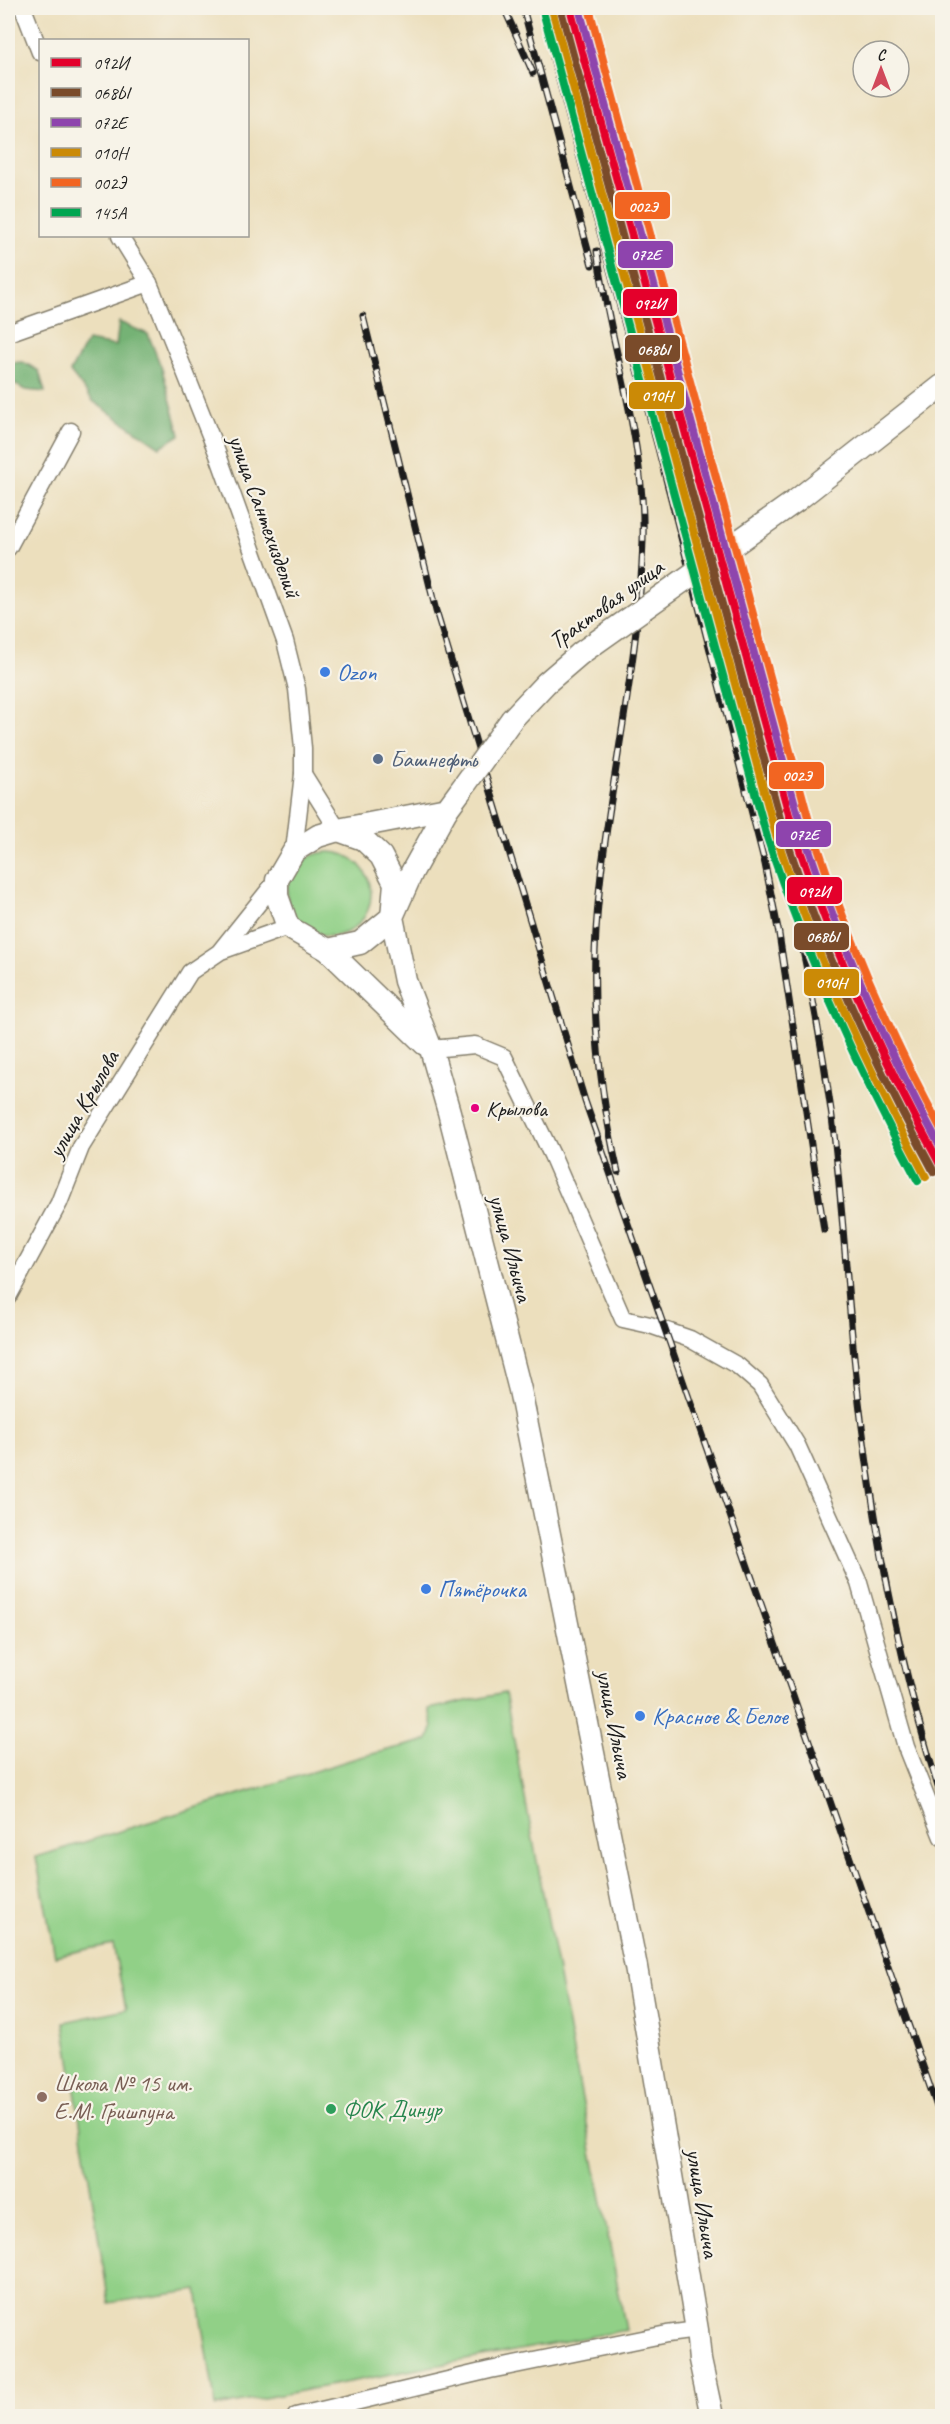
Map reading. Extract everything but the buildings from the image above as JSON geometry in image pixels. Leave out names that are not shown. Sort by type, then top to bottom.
[{"type":"street","points":[[23,8],[39,49]]},
{"type":"street","name":"улица Сантехизделий","points":[[121,237],[148,283],[218,455],[285,641],[297,689],[303,774],[294,851]]},
{"type":"street","points":[[8,333],[118,296],[148,283]]},
{"type":"street","name":"Трактовая улица","points":[[392,917],[412,872],[447,809],[512,719],[546,683],[581,653],[797,500],[942,386]]},
{"type":"street","points":[[8,548],[70,431]]},
{"type":"street","name":"улица Сантехизделий","points":[[303,774],[338,830]]},
{"type":"street","points":[[221,951],[277,880],[294,851],[318,836],[338,830],[447,809]]},
{"type":"street","points":[[328,950],[360,943],[392,917],[394,883],[381,856],[363,839],[338,830]]},
{"type":"street","points":[[277,880],[277,896],[288,927],[328,950],[431,1049],[475,1046],[504,1057],[552,1155],[623,1319],[650,1325],[690,1339],[738,1366],[760,1385],[797,1445],[859,1583],[906,1748],[942,1837]]},
{"type":"street","name":"улица Ильича","points":[[392,917],[405,981],[431,1049],[449,1112],[520,1390],[636,1967],[697,2330],[700,2360],[712,2416]]},
{"type":"street","points":[[221,951],[288,927]]},
{"type":"street","name":"улица Крылова","points":[[8,1297],[59,1203],[81,1147],[190,972],[221,951]]},
{"type":"street","points":[[296,2416],[490,2370],[697,2330]]},
{"type":"green space","points":[[119,322],[148,334],[162,369],[180,435],[160,447],[94,402],[70,372],[87,341],[116,346]]},
{"type":"green space","points":[[23,362],[39,371],[45,392],[25,390],[8,380],[8,363]]},
{"type":"green space","points":[[329,852],[345,855],[359,864],[368,878],[371,894],[368,910],[359,924],[345,933],[329,936],[313,933],[299,924],[290,910],[287,894],[290,878],[299,864],[313,855]]},
{"type":"green space","name":"ФОК Динур","points":[[505,1693],[626,2330],[216,2407],[197,2290],[109,2303],[64,2022],[126,2009],[113,1944],[55,1956],[36,1857],[360,1757],[428,1740],[433,1726],[429,1709]]},
{"type":"railway","points":[[504,8],[533,73]]},
{"type":"railway","points":[[523,8],[592,265]]},
{"type":"railway","points":[[553,58],[658,448],[765,864],[779,934],[824,1230]]},
{"type":"railway","points":[[597,251],[639,468],[643,541],[635,639],[606,833],[596,931],[595,991],[598,1052],[606,1113],[618,1172]]},
{"type":"railway","points":[[625,262],[782,858],[804,954],[832,1117],[857,1385],[879,1542],[912,1697],[942,1799]]},
{"type":"railway","points":[[363,316],[436,611],[585,1101],[942,2121]]},
{"type":"railway","points":[[714,533],[787,751]]},
{"type":"transit line","name":"092И","points":[[570,8],[792,826],[823,915],[859,1001],[898,1085],[942,1168]]},
{"type":"transit line","name":"072Е","points":[[579,8],[800,823],[846,949],[901,1071],[942,1150]]},
{"type":"transit line","name":"002Э","points":[[589,8],[809,821],[868,979],[903,1056],[942,1131]]},
{"type":"transit line","name":"068Ы","points":[[561,10],[783,829],[814,918],[850,1004],[934,1172]]},
{"type":"transit line","name":"010Н","points":[[553,13],[775,832],[806,921],[842,1008],[926,1177]]},
{"type":"transit line","name":"145А","points":[[544,15],[766,834],[798,924],[834,1011],[918,1181]]},
{"type":"place","name":"Ozon","points":[[325,672]]},
{"type":"place","name":"Башнефть","points":[[378,759]]},
{"type":"place","name":"Крылова","points":[[475,1108]]},
{"type":"place","name":"Пятёрочка","points":[[426,1589]]},
{"type":"place","name":"Красное & Белое","points":[[640,1716]]},
{"type":"place","name":"Школа № 15 им. Е.М. Гришпуна","points":[[42,2097]]},
{"type":"place","name":"ФОК Динур","points":[[331,2109]]}]
